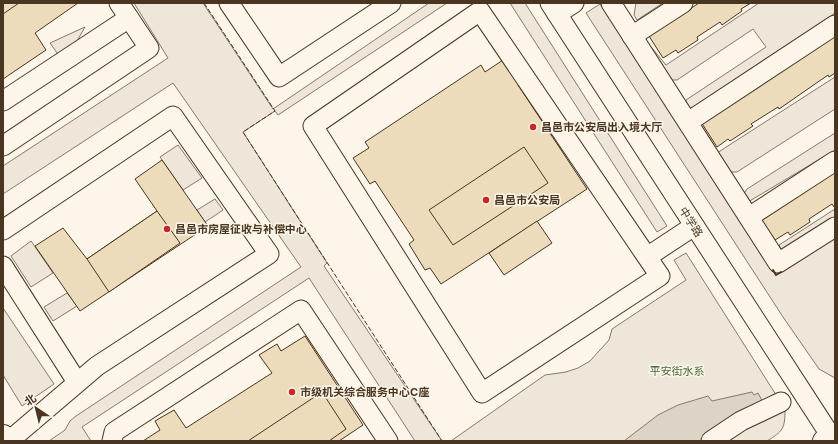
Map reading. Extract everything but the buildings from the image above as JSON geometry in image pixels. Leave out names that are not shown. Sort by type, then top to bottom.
[{"type":"main road","points":[[3,436],[6,441]]},
{"type":"street","points":[[229,3],[279,78],[391,3]]},
{"type":"street","points":[[554,9],[574,3]]},
{"type":"street","points":[[611,3],[778,263],[835,227]]},
{"type":"street","points":[[632,36],[683,3]]},
{"type":"street","name":"中学路","points":[[554,9],[831,438]]},
{"type":"street","points":[[3,101],[124,11],[149,48],[3,146]]},
{"type":"street","points":[[480,11],[647,257],[660,276],[482,393],[313,126],[480,11]]},
{"type":"street","points":[[688,122],[835,25]]},
{"type":"street","points":[[3,230],[173,116],[269,254],[97,366],[9,441]]},
{"type":"street","points":[[748,217],[835,161]]},
{"type":"street","points":[[647,257],[694,226]]},
{"type":"street","points":[[3,266],[77,382]]},
{"type":"street","points":[[112,441],[114,432],[301,310],[388,441]]},
{"type":"street","points":[[711,441],[741,421],[781,402]]},
{"type":"green space","points":[[134,3],[203,3],[273,109],[429,3],[447,3],[278,115],[275,111],[243,132],[327,263],[324,266],[442,441],[415,441],[309,278],[82,427],[91,441],[49,441],[65,430],[70,421],[76,416],[301,267],[173,83],[3,194],[3,166],[168,58]]},
{"type":"green space","points":[[510,3],[525,3],[667,226],[657,232]]},
{"type":"green space","points":[[636,3],[663,3],[637,20],[634,15]]},
{"type":"green space","points":[[759,3],[835,3],[835,13],[689,110],[686,105],[686,100],[766,47],[753,29],[677,80],[671,80],[649,50],[652,48],[666,65]]},
{"type":"green space","points":[[600,4],[776,275],[835,237],[835,378],[819,369],[783,317],[586,13]]},
{"type":"green space","points":[[85,27],[73,48],[60,57],[50,43]]},
{"type":"green space","points":[[835,77],[835,109],[737,172],[728,172],[717,153]]},
{"type":"green space","points":[[835,133],[835,150],[748,202],[743,195],[747,189]]},
{"type":"green space","points":[[178,145],[202,178],[183,190],[160,157]]},
{"type":"green space","points":[[215,199],[223,210],[205,222],[197,210]]},
{"type":"green space","points":[[835,209],[835,219],[787,250],[781,249],[779,245]]},
{"type":"green space","points":[[31,241],[53,273],[31,287],[11,256]]},
{"type":"green space","name":"平安街水系","points":[[686,253],[785,409],[784,425],[777,435],[767,441],[451,441],[545,375],[566,372],[578,368],[590,361],[609,340],[612,329],[686,280],[674,260]]},
{"type":"green space","points":[[67,293],[77,306],[53,321],[44,307]]},
{"type":"green space","points":[[3,308],[54,384],[22,406],[3,375]]},
{"type":"shaded area","points":[[752,392],[754,395],[758,393],[765,406],[739,416],[701,441],[624,441],[658,415],[678,405],[708,396],[712,401]]},
{"type":"fence","points":[[204,3],[275,111],[243,132],[442,441]]},
{"type":"wall","points":[[773,270],[776,275],[781,272]]},
{"type":"place","name":"昌邑市公安局出入境大厅","points":[[533,127]]},
{"type":"place","name":"昌邑市公安局","points":[[486,200]]},
{"type":"place","name":"昌邑市房屋征收与补偿中心","points":[[167,229]]},
{"type":"place","name":"市级机关综合服务中心C座","points":[[292,392]]}]
